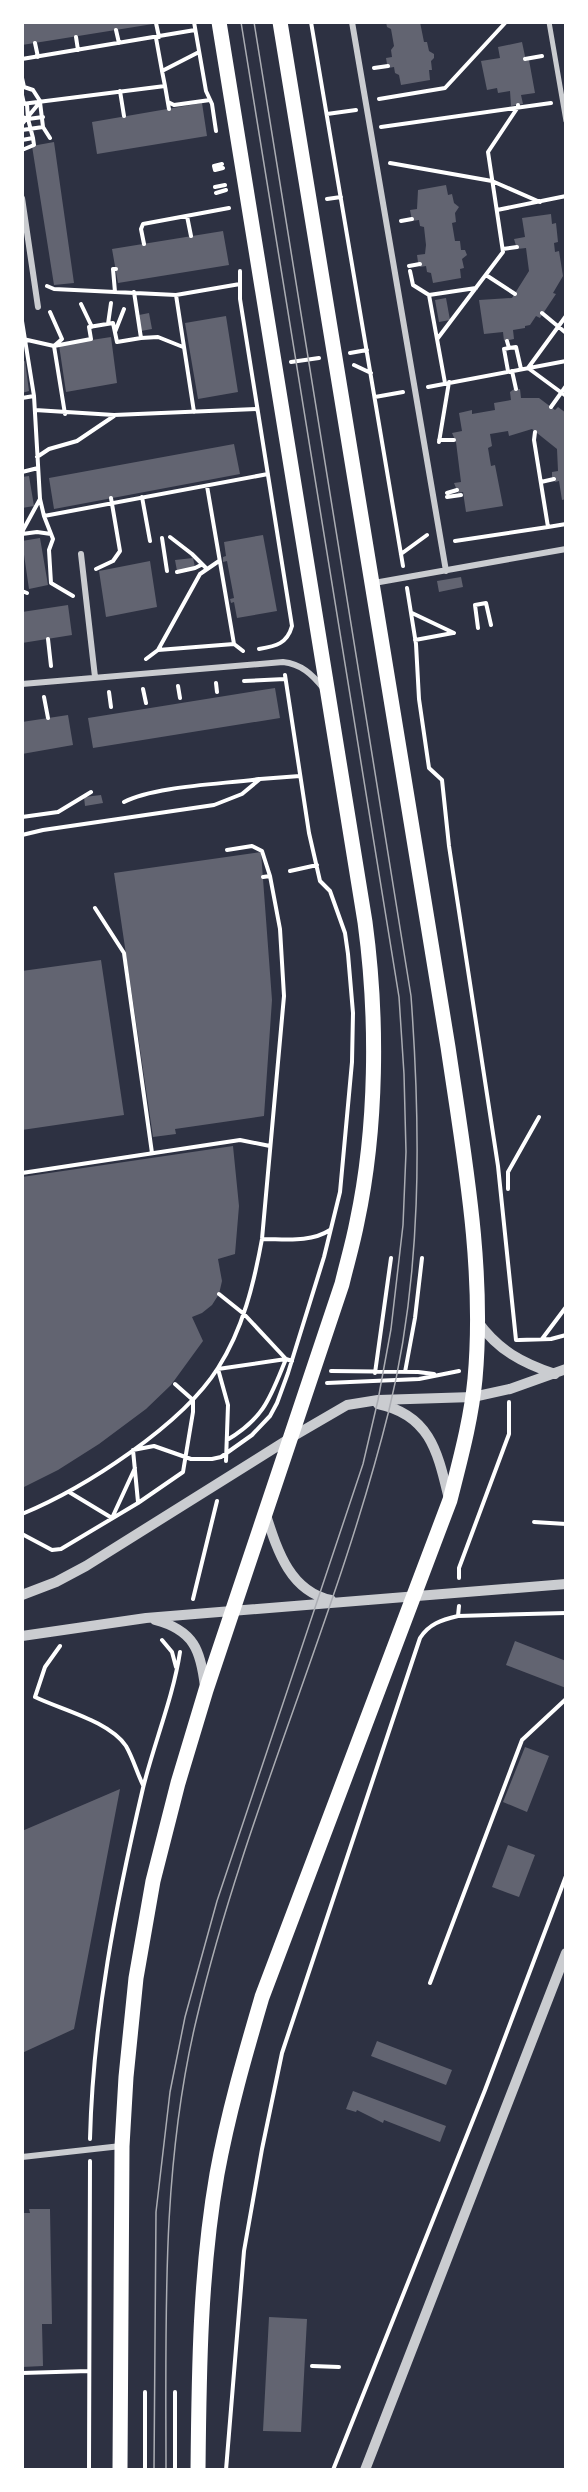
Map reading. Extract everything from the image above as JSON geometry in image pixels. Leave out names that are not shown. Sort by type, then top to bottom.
[{"type":"main road","points":[[120,2469],[122,2146],[136,1978],[153,1881],[206,1690],[231,1611],[292,1437],[342,1284],[355,1231],[371,1113],[373,1053],[369,949],[219,22]]},
{"type":"main road","points":[[198,2469],[199,2338],[206,2251],[217,2174],[239,2076],[262,1997],[450,1500],[468,1430],[473,1397],[478,1322],[472,1219],[459,1123],[280,22]]},
{"type":"street","points":[[352,22],[446,571]]},
{"type":"street","points":[[549,22],[566,121]]},
{"type":"street","points":[[22,198],[38,307]]},
{"type":"street","points":[[373,584],[566,549]]},
{"type":"street","points":[[81,554],[95,677]]},
{"type":"street","points":[[22,684],[283,662],[292,663],[307,670],[327,694]]},
{"type":"street","points":[[478,1322],[488,1335],[512,1357],[525,1364],[560,1371]]},
{"type":"street","points":[[22,1595],[69,1576],[99,1559],[332,1412],[360,1401],[473,1397],[508,1390],[560,1371]]},
{"type":"street","points":[[360,1401],[390,1407],[404,1413],[420,1425],[432,1441],[450,1500]]},
{"type":"street","points":[[265,1512],[276,1544],[289,1570],[304,1588],[320,1597],[345,1602]]},
{"type":"street","points":[[22,1636],[146,1617],[566,1584]]},
{"type":"street","points":[[146,1617],[177,1628],[196,1646],[201,1657],[206,1690]]},
{"type":"street","points":[[365,2469],[566,1953]]},
{"type":"street","points":[[22,2157],[122,2146]]},
{"type":"path","points":[[194,22],[206,91],[217,134]]},
{"type":"path","points":[[311,22],[404,568]]},
{"type":"path","points":[[156,23],[168,106],[210,100]]},
{"type":"path","points":[[379,99],[445,88],[504,24]]},
{"type":"path","points":[[116,30],[118,44]]},
{"type":"path","points":[[22,59],[195,30]]},
{"type":"path","points":[[76,37],[78,50]]},
{"type":"path","points":[[35,43],[38,57]]},
{"type":"path","points":[[162,71],[199,52]]},
{"type":"path","points":[[525,59],[540,56]]},
{"type":"path","points":[[372,57],[376,78]]},
{"type":"path","points":[[374,68],[388,66]]},
{"type":"path","points":[[22,78],[23,87],[33,90],[40,102],[43,127],[50,138]]},
{"type":"path","points":[[24,104],[165,86]]},
{"type":"path","points":[[377,89],[380,108]]},
{"type":"path","points":[[120,91],[124,116]]},
{"type":"path","points":[[22,95],[25,118],[31,129],[34,145],[22,150]]},
{"type":"path","points":[[371,128],[562,101]]},
{"type":"path","points":[[22,124],[40,102]]},
{"type":"path","points":[[437,339],[503,252],[488,152],[518,106]]},
{"type":"path","points":[[327,114],[367,108]]},
{"type":"path","points":[[25,118],[43,117]]},
{"type":"path","points":[[382,117],[385,135]]},
{"type":"path","points":[[22,130],[43,127]]},
{"type":"path","points":[[22,140],[33,138]]},
{"type":"path","points":[[220,154],[231,219]]},
{"type":"path","points":[[388,154],[392,175]]},
{"type":"path","points":[[390,163],[492,181],[540,202]]},
{"type":"path","points":[[215,187],[226,188]]},
{"type":"path","points":[[216,193],[226,188]]},
{"type":"path","points":[[496,210],[566,196]]},
{"type":"path","points":[[326,210],[324,200],[341,197]]},
{"type":"path","points":[[144,244],[141,229],[143,224],[230,208]]},
{"type":"path","points":[[399,209],[403,232]]},
{"type":"path","points":[[187,216],[190,236]]},
{"type":"path","points":[[401,221],[412,219]]},
{"type":"path","points":[[503,249],[517,247]]},
{"type":"path","points":[[407,255],[413,285],[429,295],[476,288]]},
{"type":"path","points":[[238,261],[240,299],[292,626],[290,634],[281,645],[257,649]]},
{"type":"path","points":[[409,266],[420,264]]},
{"type":"path","points":[[115,292],[113,269],[116,269]]},
{"type":"path","points":[[486,275],[515,294]]},
{"type":"path","points":[[34,281],[54,289],[176,295],[240,284]]},
{"type":"path","points":[[134,292],[141,338]]},
{"type":"path","points":[[176,295],[192,380],[194,412]]},
{"type":"path","points":[[429,295],[447,382],[439,440],[440,451]]},
{"type":"path","points":[[108,324],[111,303]]},
{"type":"path","points":[[81,304],[92,327]]},
{"type":"path","points":[[48,306],[62,339],[54,345]]},
{"type":"path","points":[[115,333],[124,309]]},
{"type":"path","points":[[542,313],[566,333]]},
{"type":"path","points":[[528,368],[566,316]]},
{"type":"path","points":[[22,321],[34,396],[40,499],[53,539],[49,550],[48,566],[51,583],[77,599]]},
{"type":"path","points":[[24,339],[54,345],[91,339],[88,327],[113,323],[117,342],[158,337],[184,347]]},
{"type":"path","points":[[507,341],[509,348]]},
{"type":"path","points":[[54,345],[60,367],[65,414]]},
{"type":"path","points":[[516,389],[504,349],[516,346],[521,369]]},
{"type":"path","points":[[251,369],[367,350]]},
{"type":"path","points":[[375,397],[566,361]]},
{"type":"path","points":[[528,368],[566,396]]},
{"type":"path","points":[[551,407],[566,386]]},
{"type":"path","points":[[22,398],[34,396]]},
{"type":"path","points":[[35,411],[114,415],[257,409]]},
{"type":"path","points":[[37,457],[50,449],[77,441],[114,415]]},
{"type":"path","points":[[536,432],[534,440],[548,527]]},
{"type":"path","points":[[439,440],[454,440]]},
{"type":"path","points":[[22,472],[38,468]]},
{"type":"path","points":[[44,516],[76,507],[268,474]]},
{"type":"path","points":[[541,482],[554,479]]},
{"type":"path","points":[[445,482],[449,508]]},
{"type":"path","points":[[207,486],[234,645],[240,651],[246,652]]},
{"type":"path","points":[[447,495],[458,490]]},
{"type":"path","points":[[146,495],[150,541]]},
{"type":"path","points":[[447,495],[461,495]]},
{"type":"path","points":[[22,533],[40,499]]},
{"type":"path","points":[[92,577],[96,568],[113,561],[120,551],[112,501]]},
{"type":"path","points":[[453,531],[455,542],[566,524]]},
{"type":"path","points":[[401,554],[438,527]]},
{"type":"path","points":[[22,533],[51,534]]},
{"type":"path","points":[[170,537],[203,567]]},
{"type":"path","points":[[162,538],[167,571]]},
{"type":"path","points":[[177,572],[203,567],[221,560]]},
{"type":"path","points":[[139,660],[148,659],[158,650],[203,567]]},
{"type":"path","points":[[407,587],[429,768],[442,780],[449,846],[498,1166],[516,1340],[541,1340],[566,1335]]},
{"type":"path","points":[[478,628],[475,605],[486,603],[491,625]]},
{"type":"path","points":[[411,613],[454,633],[415,640]]},
{"type":"path","points":[[48,639],[51,666]]},
{"type":"path","points":[[158,650],[234,645]]},
{"type":"path","points":[[41,667],[62,665]]},
{"type":"path","points":[[133,1450],[154,1446],[186,1457],[212,1459],[227,1452],[261,1426],[278,1403],[331,1230],[340,1192],[352,1062],[353,1012],[345,933],[330,891],[320,881],[300,776],[285,676]]},
{"type":"path","points":[[252,680],[253,686]]},
{"type":"path","points":[[216,683],[217,692]]},
{"type":"path","points":[[178,686],[180,698]]},
{"type":"path","points":[[143,689],[146,703]]},
{"type":"path","points":[[109,692],[111,707]]},
{"type":"path","points":[[44,697],[48,718]]},
{"type":"path","points":[[124,802],[158,792],[300,776]]},
{"type":"path","points":[[22,835],[214,805],[242,794],[260,779]]},
{"type":"path","points":[[22,817],[58,812],[91,792]]},
{"type":"path","points":[[22,1514],[68,1492],[133,1450],[193,1400],[218,1369],[244,1314],[255,1278],[262,1239],[284,996],[280,929],[266,857],[257,846],[227,850]]},
{"type":"path","points":[[290,871],[317,865]]},
{"type":"path","points":[[263,877],[270,876]]},
{"type":"path","points":[[95,908],[124,953],[152,1153]]},
{"type":"path","points":[[272,1057],[278,1057]]},
{"type":"path","points":[[508,1189],[508,1172],[539,1117]]},
{"type":"path","points":[[22,1173],[240,1140],[270,1146]]},
{"type":"path","points":[[262,1239],[307,1239],[319,1237],[331,1230]]},
{"type":"path","points":[[375,1373],[391,1258]]},
{"type":"path","points":[[405,1372],[415,1318],[422,1258]]},
{"type":"path","points":[[219,1294],[244,1314],[286,1359],[263,1410],[252,1422],[226,1441]]},
{"type":"path","points":[[541,1340],[566,1307]]},
{"type":"path","points":[[218,1369],[228,1405],[226,1460]]},
{"type":"path","points":[[333,1384],[419,1379],[435,1374],[462,1371]]},
{"type":"path","points":[[22,1534],[52,1550],[61,1549],[138,1503],[183,1472],[193,1400],[175,1384]]},
{"type":"path","points":[[458,1616],[459,1568],[509,1434],[509,1401]]},
{"type":"path","points":[[133,1450],[138,1503]]},
{"type":"path","points":[[112,1518],[135,1468]]},
{"type":"path","points":[[68,1492],[112,1518]]},
{"type":"path","points":[[193,1599],[218,1496]]},
{"type":"path","points":[[534,1522],[566,1524]]},
{"type":"path","points":[[226,2469],[244,2251],[282,2053],[420,1638],[434,1623],[458,1616],[566,1612]]},
{"type":"path","points":[[62,1643],[45,1667],[34,1697],[94,1721],[114,1734],[126,1747],[144,1787]]},
{"type":"path","points":[[172,1652],[177,1671]]},
{"type":"path","points":[[430,1983],[522,1740],[566,1699]]},
{"type":"path","points":[[333,2469],[485,2090],[566,1876]]},
{"type":"path","points":[[312,2366],[339,2367]]},
{"type":"path","points":[[22,2373],[89,2371]]},
{"type":"path","points":[[145,2392],[145,2469]]},
{"type":"path","points":[[175,2392],[175,2469]]},
{"type":"building","points":[[22,22],[153,22],[153,24],[22,45]]},
{"type":"building","points":[[386,22],[420,22],[424,42],[427,42],[429,51],[434,54],[431,61],[432,70],[429,70],[430,80],[401,85],[394,67],[388,68],[386,58],[392,57],[391,50],[394,46],[391,29],[387,27]]},
{"type":"building","points":[[522,42],[526,61],[529,60],[535,93],[521,95],[523,104],[511,106],[510,91],[498,93],[497,88],[487,90],[481,61],[500,58],[498,47]]},
{"type":"building","points":[[202,103],[207,136],[97,154],[92,122]]},
{"type":"building","points":[[54,142],[74,283],[54,285],[32,146]]},
{"type":"building","points":[[446,185],[448,195],[452,194],[454,203],[459,207],[455,213],[456,222],[452,223],[455,241],[460,241],[461,250],[465,250],[467,255],[462,259],[464,268],[460,269],[461,278],[433,283],[431,273],[427,272],[426,266],[420,267],[418,262],[417,255],[425,254],[424,227],[420,226],[419,220],[412,221],[410,210],[417,209],[418,190]]},
{"type":"building","points":[[551,214],[552,224],[556,223],[558,242],[554,243],[555,252],[559,251],[563,276],[553,293],[556,294],[540,318],[536,316],[530,325],[513,330],[514,339],[504,341],[503,332],[484,334],[479,300],[512,298],[529,271],[526,248],[517,249],[514,239],[525,237],[522,218]]},
{"type":"building","points":[[223,231],[229,265],[118,283],[112,249]]},
{"type":"building","points":[[446,298],[450,320],[439,322],[435,300]]},
{"type":"building","points":[[149,313],[152,329],[141,331],[139,315]]},
{"type":"building","points":[[226,316],[238,392],[198,399],[185,323]]},
{"type":"building","points":[[111,337],[117,383],[66,392],[59,345]]},
{"type":"building","points":[[25,361],[29,391],[22,393],[22,362]]},
{"type":"building","points":[[520,389],[521,398],[539,398],[555,410],[558,407],[566,413],[566,499],[562,500],[559,481],[555,482],[552,478],[552,472],[558,471],[557,449],[532,429],[509,436],[508,431],[490,434],[492,446],[488,448],[491,466],[495,465],[503,506],[466,512],[463,492],[458,493],[454,483],[461,482],[456,442],[452,433],[462,431],[459,413],[472,410],[472,414],[495,410],[494,403],[511,400],[510,392]]},
{"type":"building","points":[[234,444],[240,474],[54,509],[49,478]]},
{"type":"building","points":[[29,476],[34,506],[22,508],[22,477]]},
{"type":"building","points":[[263,535],[277,611],[237,618],[234,602],[231,603],[230,599],[234,598],[227,561],[223,562],[223,557],[226,556],[224,542]]},
{"type":"building","points":[[40,538],[48,585],[29,589],[22,541]]},
{"type":"building","points":[[193,558],[195,567],[177,571],[175,560]]},
{"type":"building","points":[[150,561],[157,607],[106,617],[99,571]]},
{"type":"building","points":[[461,577],[463,587],[439,592],[437,581]]},
{"type":"building","points":[[68,605],[72,635],[22,643],[22,612]]},
{"type":"building","points":[[275,688],[280,718],[93,748],[88,718]]},
{"type":"building","points":[[68,715],[73,745],[22,754],[22,722]]},
{"type":"building","points":[[101,795],[103,803],[85,806],[84,797]]},
{"type":"building","points":[[261,852],[272,1000],[264,1116],[175,1129],[176,1134],[153,1137],[114,873]]},
{"type":"building","points":[[101,960],[124,1115],[22,1130],[22,971]]},
{"type":"building","points":[[233,1146],[239,1206],[235,1254],[218,1259],[222,1281],[219,1294],[212,1305],[192,1317],[203,1341],[171,1385],[146,1409],[99,1444],[58,1470],[22,1488],[22,1177]]},
{"type":"building","points":[[515,1641],[566,1661],[566,1688],[506,1665]]},
{"type":"building","points":[[525,1747],[549,1756],[527,1812],[503,1802]]},
{"type":"building","points":[[120,1789],[74,2029],[22,2053],[22,1831]]},
{"type":"building","points":[[508,1845],[535,1855],[519,1897],[492,1887]]},
{"type":"building","points":[[377,2041],[452,2070],[446,2085],[371,2056]]},
{"type":"building","points":[[353,2091],[446,2126],[440,2142],[384,2120],[383,2123],[357,2110],[356,2112],[346,2109]]},
{"type":"building","points":[[29,2209],[50,2209],[52,2324],[42,2324],[43,2366],[22,2367],[22,2213],[30,2213]]},
{"type":"building","points":[[269,2317],[307,2319],[301,2432],[263,2431]]},
{"type":"tram line","points":[[154,2470],[156,2212],[170,2092],[185,2017],[217,1901],[363,1464],[391,1329],[403,1225],[406,1152],[399,997],[241,22]]},
{"type":"tram line","points":[[166,2470],[168,2242],[171,2185],[185,2073],[217,1940],[240,1864],[344,1563],[389,1410],[408,1308],[416,1204],[416,1100],[411,996],[254,22]]}]
